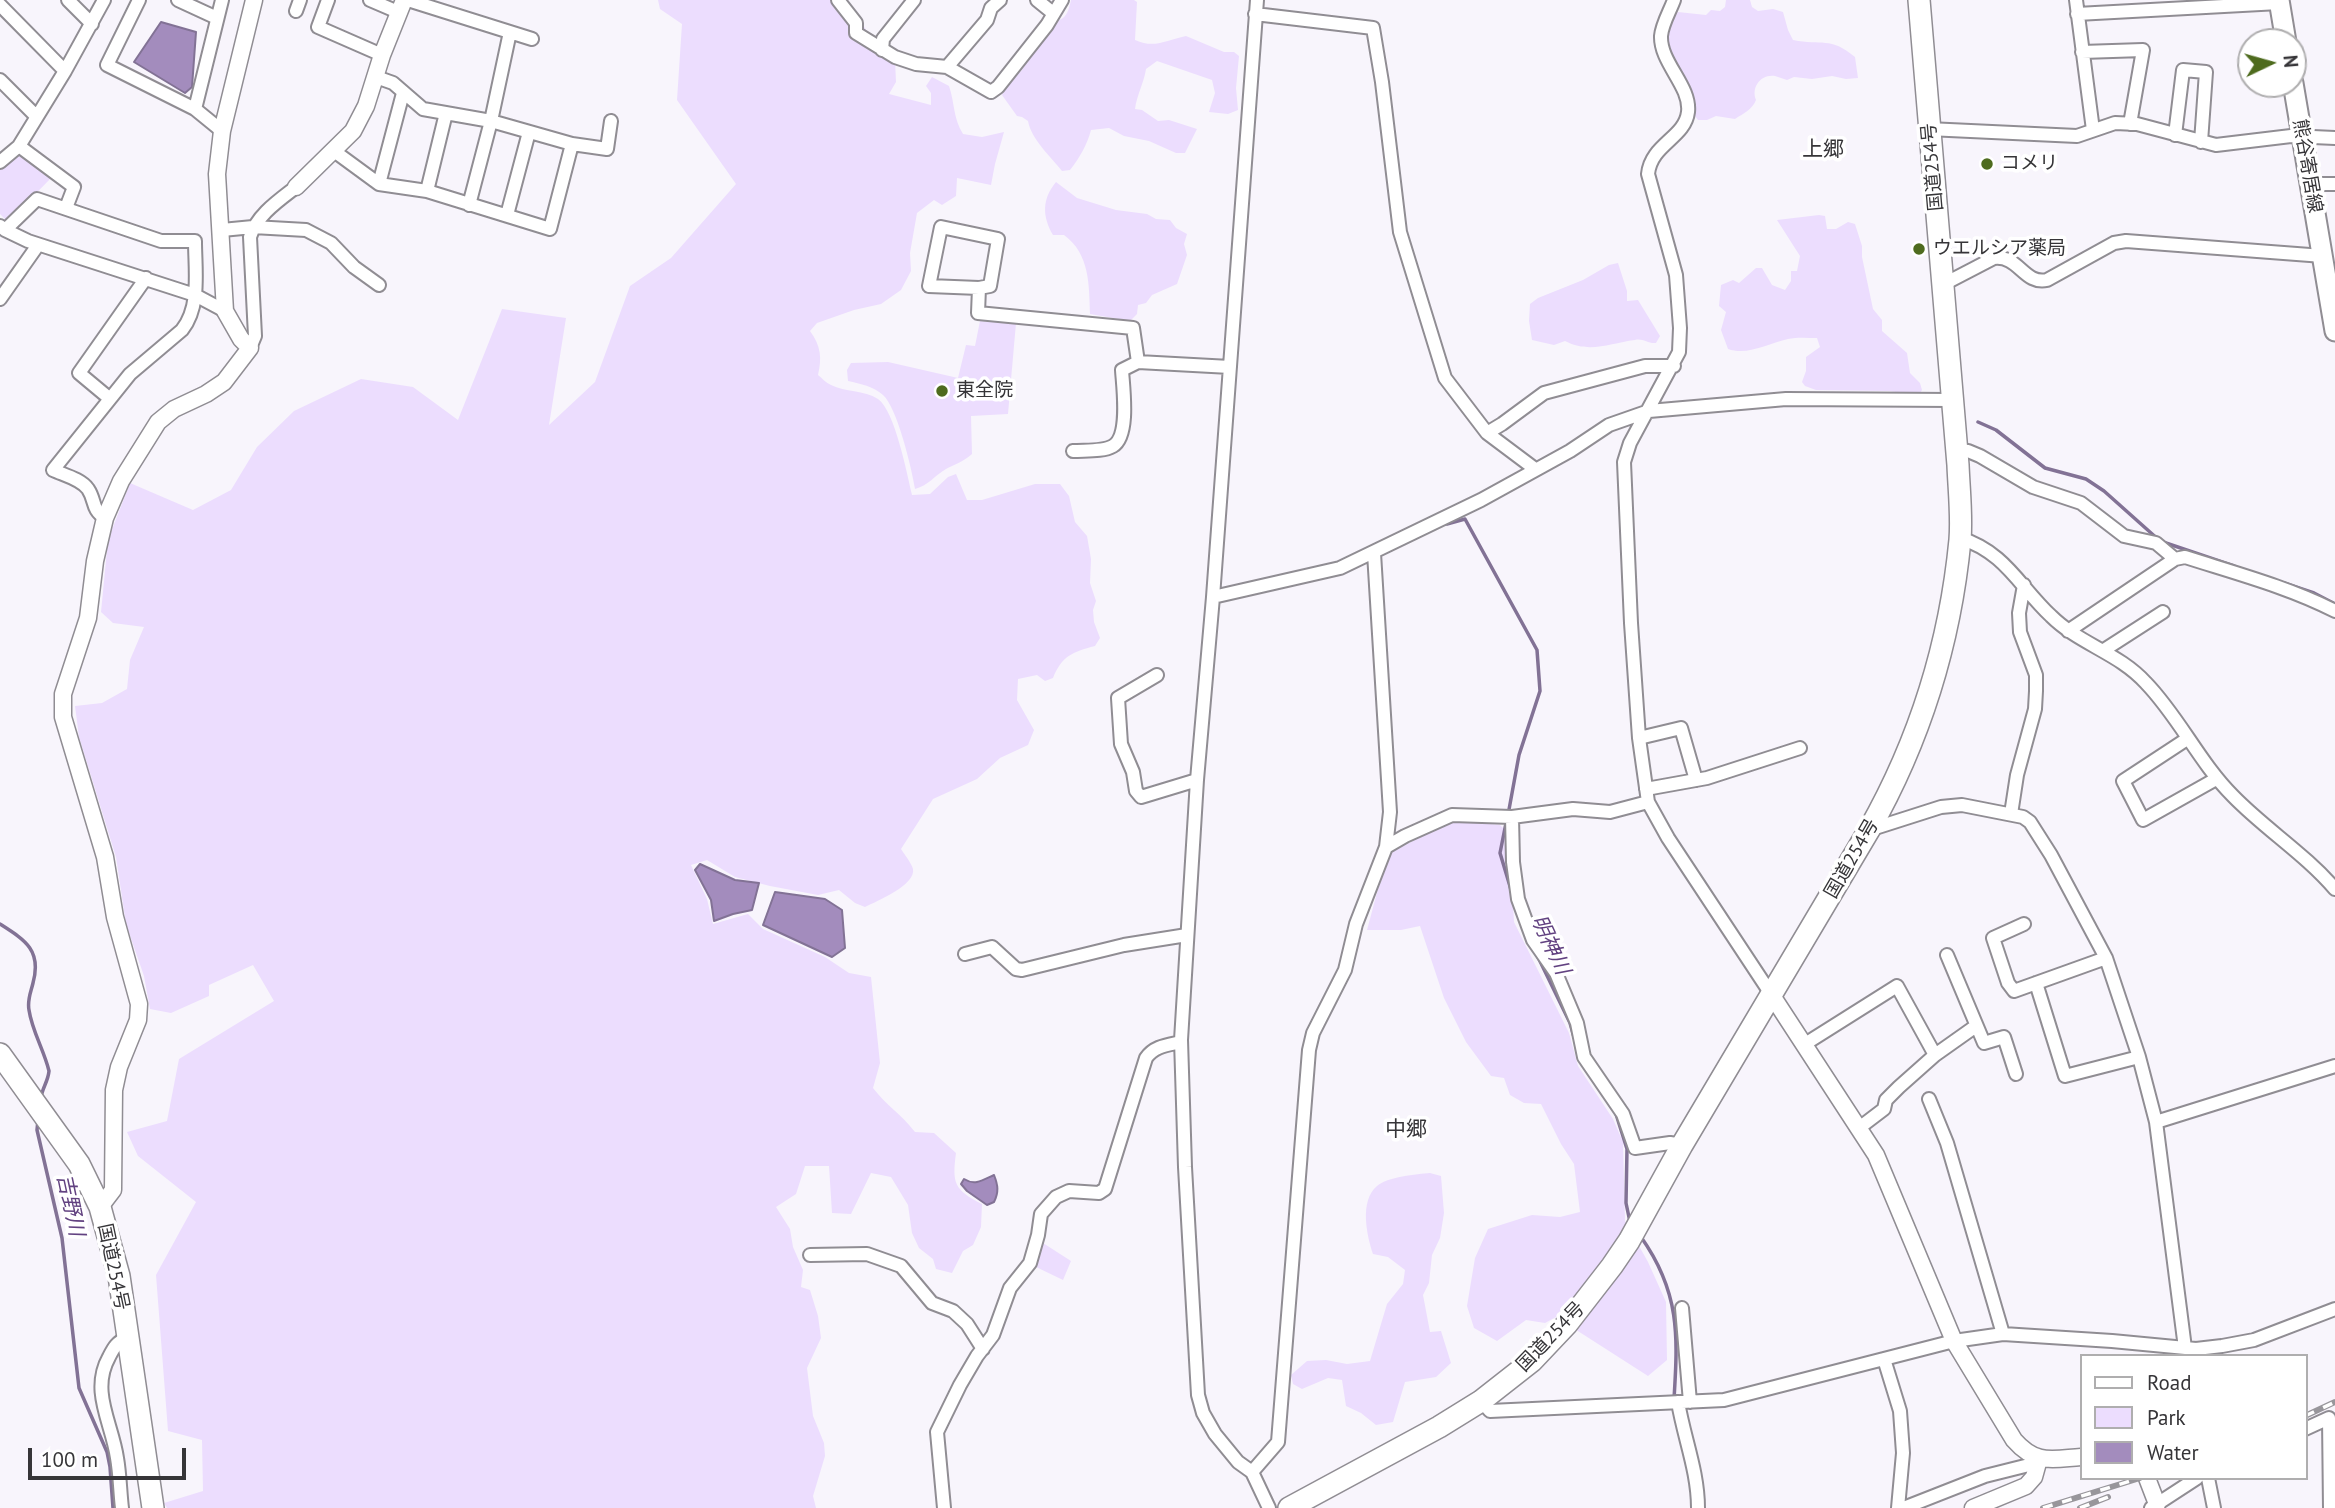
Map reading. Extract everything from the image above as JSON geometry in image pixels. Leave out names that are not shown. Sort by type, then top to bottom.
[{"type":"highway","name":"国道254号","points":[[1289,1508],[1440,1427],[1481,1401],[1532,1361],[1594,1290],[1629,1241],[1682,1145],[1869,830],[1919,727],[1933,686],[1945,635],[1960,538],[1957,450],[1919,0]]},
{"type":"highway","name":"国道254号","points":[[0,1054],[66,1143],[100,1207],[118,1276],[153,1508]]},
{"type":"main road","points":[[2279,1],[2284,28]]},
{"type":"main road","name":"熊谷寄居線","points":[[2296,98],[2332,293],[2335,331]]},
{"type":"street","points":[[68,0],[92,24]]},
{"type":"street","points":[[2,157],[19,146],[104,0]]},
{"type":"street","points":[[139,0],[107,65],[195,109],[222,131]]},
{"type":"street","points":[[178,0],[217,18]]},
{"type":"street","points":[[195,109],[222,0]]},
{"type":"street","points":[[250,348],[241,339],[225,311],[218,174],[222,131],[254,0]]},
{"type":"street","points":[[328,0],[318,27],[382,55]]},
{"type":"street","points":[[370,0],[403,4],[532,39]]},
{"type":"street","points":[[838,0],[856,23],[856,33],[882,50],[916,64],[947,67],[991,92],[998,87],[1047,25],[1062,0]]},
{"type":"street","points":[[882,50],[883,39],[914,0]]},
{"type":"street","points":[[947,67],[987,20],[992,8],[1000,0]]},
{"type":"street","points":[[1037,0],[1053,13]]},
{"type":"street","points":[[1256,0],[1213,597],[1197,780],[1181,1042],[1198,1395],[1203,1413],[1214,1434],[1238,1462],[1252,1472],[1269,1508]]},
{"type":"street","points":[[1674,0],[1661,34],[1662,44],[1689,110],[1686,120],[1675,135],[1654,154],[1649,162],[1648,174],[1676,275],[1679,352],[1674,366],[1630,443],[1624,462],[1639,738],[1647,795],[1668,838],[1876,1155],[1954,1341],[2014,1440],[2026,1453],[2039,1459],[2080,1457]]},
{"type":"street","points":[[2076,0],[2093,130]]},
{"type":"street","points":[[2077,14],[2279,1]]},
{"type":"street","points":[[100,1207],[113,1190],[114,1090],[119,1067],[138,1020],[139,1004],[115,917],[105,857],[63,717],[63,694],[88,618],[95,561],[105,518],[121,481],[158,422],[174,409],[224,383],[250,348],[255,336],[250,237],[253,227],[273,204],[296,187],[334,150],[360,120],[403,4]]},
{"type":"street","points":[[0,5],[65,71]]},
{"type":"street","points":[[1255,14],[1373,28],[1400,232],[1445,378],[1487,433],[1535,469]]},
{"type":"street","points":[[469,205],[510,32]]},
{"type":"street","points":[[2082,52],[2143,50],[2130,124]]},
{"type":"street","points":[[2175,135],[2183,70],[2206,72],[2201,142]]},
{"type":"street","points":[[376,77],[393,83],[422,109],[491,121],[572,144],[607,149],[611,121]]},
{"type":"street","points":[[0,80],[36,116]]},
{"type":"street","points":[[379,184],[403,93]]},
{"type":"street","points":[[426,191],[446,113]]},
{"type":"street","points":[[1928,129],[2063,137],[2077,136],[2115,123],[2226,145],[2291,136],[2335,138]]},
{"type":"street","points":[[507,215],[529,132]]},
{"type":"street","points":[[334,150],[379,184],[426,191],[550,229],[572,144]]},
{"type":"street","points":[[19,146],[74,187],[66,208]]},
{"type":"street","points":[[2311,184],[2335,184]]},
{"type":"street","points":[[105,518],[96,512],[88,488],[53,470],[130,373],[189,322],[195,295],[195,240],[161,241],[37,199],[2,228],[38,245],[195,295],[225,311]]},
{"type":"street","points":[[222,230],[253,227],[306,230],[331,243],[354,267],[379,285]]},
{"type":"street","points":[[941,227],[998,239],[990,286],[979,288],[929,286],[941,227]]},
{"type":"street","points":[[1944,284],[1994,258],[2003,257],[2016,263],[2030,279],[2038,282],[2048,280],[2114,243],[2126,241],[2323,256]]},
{"type":"street","points":[[2,293],[38,245]]},
{"type":"street","points":[[109,398],[79,373],[146,278]]},
{"type":"street","points":[[979,288],[978,313],[1133,328],[1138,362]]},
{"type":"street","points":[[1073,451],[1111,448],[1119,441],[1124,410],[1122,370],[1138,362],[1230,367]]},
{"type":"street","points":[[1487,433],[1544,393],[1645,366],[1674,366]]},
{"type":"street","points":[[1213,597],[1340,568],[1481,500],[1570,451],[1609,425],[1649,411],[1809,398],[1952,400]]},
{"type":"street","points":[[1957,450],[1980,456],[2033,486],[2081,503],[2124,536],[2156,543],[2175,559]]},
{"type":"street","points":[[1960,538],[1987,550],[2014,572],[2052,617],[2068,631],[2124,663],[2146,683],[2216,779],[2335,889]]},
{"type":"street","points":[[1252,1472],[1278,1442],[1308,1050],[1313,1033],[1345,970],[1356,924],[1386,847],[1390,811],[1374,552]]},
{"type":"street","points":[[2068,631],[2175,559],[2185,557],[2246,576],[2335,611]]},
{"type":"street","points":[[2011,814],[2027,733],[2035,709],[2036,675],[2020,632],[2019,613],[2024,585]]},
{"type":"street","points":[[2104,650],[2163,612]]},
{"type":"street","points":[[1157,675],[1118,698],[1121,744],[1133,772],[1136,791],[1141,797],[1197,780]]},
{"type":"street","points":[[1639,738],[1681,728],[1696,780]]},
{"type":"street","points":[[2187,739],[2123,781],[2143,820],[2216,779]]},
{"type":"street","points":[[1386,847],[1452,815],[1506,817],[1573,809],[1610,812],[1647,795],[1800,748]]},
{"type":"street","points":[[1869,830],[1941,807],[1962,805],[2023,817],[2051,855],[2106,958],[2139,1057],[2156,1122],[2193,1351]]},
{"type":"street","points":[[1506,817],[1518,899],[1533,940],[1556,973],[1577,1023],[1584,1057],[1623,1114],[1635,1148],[1671,1143],[1682,1145]]},
{"type":"street","points":[[2024,924],[1993,938],[2008,983],[2014,991],[2106,958]]},
{"type":"street","points":[[965,954],[992,947],[1016,969],[1023,970],[1124,945],[1187,935]]},
{"type":"street","points":[[1947,955],[1984,1043],[2004,1037],[2016,1074]]},
{"type":"street","points":[[2036,983],[2065,1076],[2139,1057]]},
{"type":"street","points":[[1805,1044],[1897,986],[1916,1016],[1935,1055]]},
{"type":"street","points":[[1860,1128],[1884,1108],[1886,1100],[1935,1055],[1976,1026]]},
{"type":"street","points":[[944,1508],[937,1432],[976,1356],[993,1335],[1010,1288],[1030,1263],[1041,1214],[1056,1196],[1080,1190],[1100,1193],[1105,1189],[1146,1058],[1157,1048],[1181,1042]]},
{"type":"street","points":[[2156,1122],[2335,1066]]},
{"type":"street","points":[[1929,1099],[1947,1143],[2003,1334]]},
{"type":"street","points":[[810,1255],[867,1254],[901,1266],[932,1303],[953,1311],[967,1324],[983,1349]]},
{"type":"street","points":[[1682,1308],[1684,1402],[1698,1508]]},
{"type":"street","points":[[1481,1401],[1490,1411],[1724,1400],[1954,1341],[2003,1334],[2112,1341],[2193,1351],[2254,1340],[2335,1309]]},
{"type":"street","points":[[121,1508],[117,1457],[100,1383],[102,1368],[116,1344],[127,1338]]},
{"type":"street","points":[[1884,1359],[1900,1412],[1903,1453],[1898,1508],[1985,1476],[2029,1465],[2039,1459]]},
{"type":"street","points":[[2307,1428],[2329,1418],[2332,1478],[2330,1508]]},
{"type":"street","points":[[1973,1508],[2030,1483],[2039,1459]]},
{"type":"street","points":[[2148,1480],[2154,1506],[2194,1480]]},
{"type":"street","points":[[2208,1480],[2214,1508]]},
{"type":"green space","points":[[658,0],[848,0],[883,58],[895,60],[896,82],[889,94],[931,105],[931,93],[926,86],[932,77],[949,86],[963,134],[982,137],[1004,132],[991,185],[957,178],[956,196],[942,205],[934,200],[917,213],[910,253],[911,271],[901,290],[881,304],[817,323],[810,331],[820,352],[818,375],[836,387],[873,396],[884,406],[900,444],[912,495],[930,494],[948,477],[956,474],[967,500],[982,500],[1035,484],[1060,484],[1069,496],[1075,522],[1087,536],[1091,559],[1090,583],[1096,601],[1093,610],[1094,622],[1100,638],[1095,646],[1074,653],[1064,660],[1053,678],[1045,681],[1037,675],[1018,679],[1017,700],[1034,730],[1028,745],[1000,758],[977,779],[933,799],[901,849],[912,866],[912,875],[886,897],[865,907],[855,903],[839,890],[818,895],[735,877],[707,860],[691,865],[707,899],[713,924],[748,914],[763,929],[825,957],[849,973],[871,977],[880,1063],[873,1088],[915,1132],[934,1133],[956,1153],[955,1179],[960,1190],[982,1204],[981,1227],[973,1245],[963,1251],[952,1273],[936,1269],[933,1259],[919,1248],[912,1233],[908,1205],[891,1177],[871,1173],[851,1214],[832,1213],[829,1166],[805,1166],[796,1194],[776,1207],[790,1229],[793,1247],[803,1270],[801,1287],[810,1290],[821,1338],[807,1368],[813,1416],[824,1443],[825,1456],[813,1496],[816,1508],[167,1508],[164,1503],[203,1491],[202,1440],[168,1431],[156,1275],[196,1202],[138,1156],[127,1132],[167,1121],[179,1059],[274,1001],[253,965],[209,985],[209,996],[171,1013],[150,1009],[144,976],[126,924],[116,857],[79,737],[75,706],[102,703],[127,689],[130,660],[144,627],[113,623],[101,612],[108,540],[130,483],[193,510],[231,490],[257,447],[294,411],[361,379],[413,387],[458,420],[502,309],[566,318],[549,425],[595,382],[630,286],[671,258],[736,184],[677,100],[682,24],[660,9]]},
{"type":"green space","points":[[1071,0],[1134,0],[1137,2],[1135,40],[1142,43],[1155,44],[1186,36],[1224,52],[1234,52],[1239,56],[1236,88],[1238,110],[1228,114],[1209,112],[1215,93],[1212,80],[1157,61],[1146,69],[1135,109],[1142,110],[1158,121],[1169,120],[1197,129],[1185,153],[1176,153],[1149,141],[1124,136],[1109,128],[1091,130],[1074,165],[1070,170],[1062,171],[1037,141],[1028,121],[1017,116],[1002,95],[1049,28],[1065,16]]},
{"type":"green space","points":[[1726,0],[1750,0],[1752,7],[1758,11],[1773,9],[1783,12],[1793,40],[1832,44],[1846,50],[1855,57],[1858,78],[1794,77],[1787,80],[1775,76],[1765,77],[1756,87],[1756,100],[1752,106],[1735,119],[1716,116],[1698,120],[1691,107],[1677,62],[1658,33],[1668,26],[1678,12],[1706,15],[1711,10],[1720,11],[1725,7]]},
{"type":"green space","points":[[26,155],[53,176],[8,222],[0,214],[0,170],[15,156]]},
{"type":"green space","points":[[1056,182],[1077,198],[1116,210],[1170,220],[1176,228],[1187,234],[1184,244],[1187,255],[1177,284],[1152,295],[1146,303],[1138,305],[1137,314],[1130,321],[1090,314],[1088,281],[1079,251],[1064,235],[1053,235],[1045,214],[1048,195]]},
{"type":"green space","points":[[1825,216],[1827,229],[1836,229],[1848,222],[1855,224],[1862,246],[1873,309],[1882,320],[1882,331],[1907,353],[1910,373],[1920,383],[1922,390],[1919,395],[1888,391],[1816,390],[1805,386],[1802,382],[1806,371],[1806,357],[1820,347],[1817,338],[1791,338],[1743,351],[1728,349],[1721,330],[1726,312],[1719,306],[1721,285],[1733,280],[1739,283],[1756,268],[1762,268],[1772,285],[1785,290],[1791,281],[1791,271],[1797,271],[1800,256],[1777,220]]},
{"type":"green space","points":[[1618,263],[1627,291],[1627,301],[1638,300],[1660,336],[1656,343],[1638,340],[1583,347],[1565,341],[1554,345],[1532,340],[1530,304]]},
{"type":"green space","name":"東全院","points":[[980,321],[1016,323],[1008,414],[971,416],[972,454],[915,489],[903,439],[888,402],[875,389],[848,381],[847,370],[851,363],[888,362],[958,378],[966,345],[975,346]]},
{"type":"green space","points":[[1453,820],[1500,825],[1509,834],[1514,922],[1569,1033],[1578,1066],[1613,1119],[1623,1142],[1625,1221],[1666,1302],[1667,1360],[1648,1376],[1556,1317],[1545,1323],[1526,1320],[1497,1341],[1474,1328],[1467,1306],[1475,1258],[1488,1229],[1532,1215],[1560,1217],[1580,1212],[1574,1164],[1541,1104],[1524,1103],[1510,1095],[1504,1078],[1491,1076],[1466,1042],[1444,998],[1420,926],[1401,930],[1367,930],[1392,852]]},
{"type":"green space","points":[[1430,1173],[1441,1176],[1444,1213],[1440,1238],[1432,1255],[1429,1283],[1423,1295],[1430,1332],[1441,1331],[1451,1363],[1436,1377],[1405,1382],[1393,1422],[1376,1425],[1361,1413],[1346,1406],[1342,1380],[1328,1378],[1302,1389],[1293,1384],[1291,1375],[1307,1361],[1326,1360],[1347,1364],[1370,1361],[1387,1304],[1403,1284],[1405,1270],[1388,1257],[1373,1254],[1366,1219],[1368,1200],[1377,1186],[1388,1180]]},
{"type":"green space","points":[[1043,1243],[1071,1261],[1063,1280],[1034,1266]]},
{"type":"water","points":[[161,22],[196,32],[192,87],[185,93],[134,62]]},
{"type":"water","points":[[700,864],[735,880],[759,883],[752,910],[714,921],[711,900],[695,870]]},
{"type":"water","points":[[775,892],[825,899],[842,910],[845,948],[832,957],[763,925]]},
{"type":"water","points":[[994,1175],[997,1195],[994,1202],[987,1205],[961,1184],[964,1179],[975,1182]]},
{"type":"waterway","points":[[1978,422],[1996,430],[2045,468],[2086,479],[2104,491],[2160,541],[2234,566]]},
{"type":"waterway","name":"明神川","points":[[1447,524],[1465,519],[1537,650],[1540,691],[1519,755],[1508,815]]},
{"type":"waterway","points":[[2284,583],[2314,593],[2335,604]]},
{"type":"waterway","name":"明神川","points":[[1506,823],[1500,853],[1512,893]]},
{"type":"waterway","name":"吉野川","points":[[0,924],[24,941],[35,962],[29,1006],[49,1071],[41,1098]]},
{"type":"waterway","name":"明神川","points":[[1537,955],[1570,1023],[1574,1037]]},
{"type":"waterway","name":"明神川","points":[[1616,1114],[1627,1149],[1626,1203],[1630,1222]]},
{"type":"waterway","name":"吉野川","points":[[38,1120],[37,1130],[62,1238],[79,1388],[107,1452],[113,1508]]},
{"type":"waterway","name":"明神川","points":[[1641,1237],[1663,1277],[1674,1315],[1674,1399]]},
{"type":"railway","points":[[2307,1415],[2335,1402]]},
{"type":"railway","points":[[2043,1508],[2134,1480]]},
{"type":"railway","points":[[2080,1508],[2108,1497]]},
{"type":"place","name":"コメリ","points":[[1987,164]]},
{"type":"place","name":"ウエルシア薬局","points":[[1919,249]]},
{"type":"place","name":"東全院","points":[[942,391]]},
{"type":"district","name":"上郷","points":[[1823,150]]},
{"type":"district","name":"中郷","points":[[1406,1130]]}]
